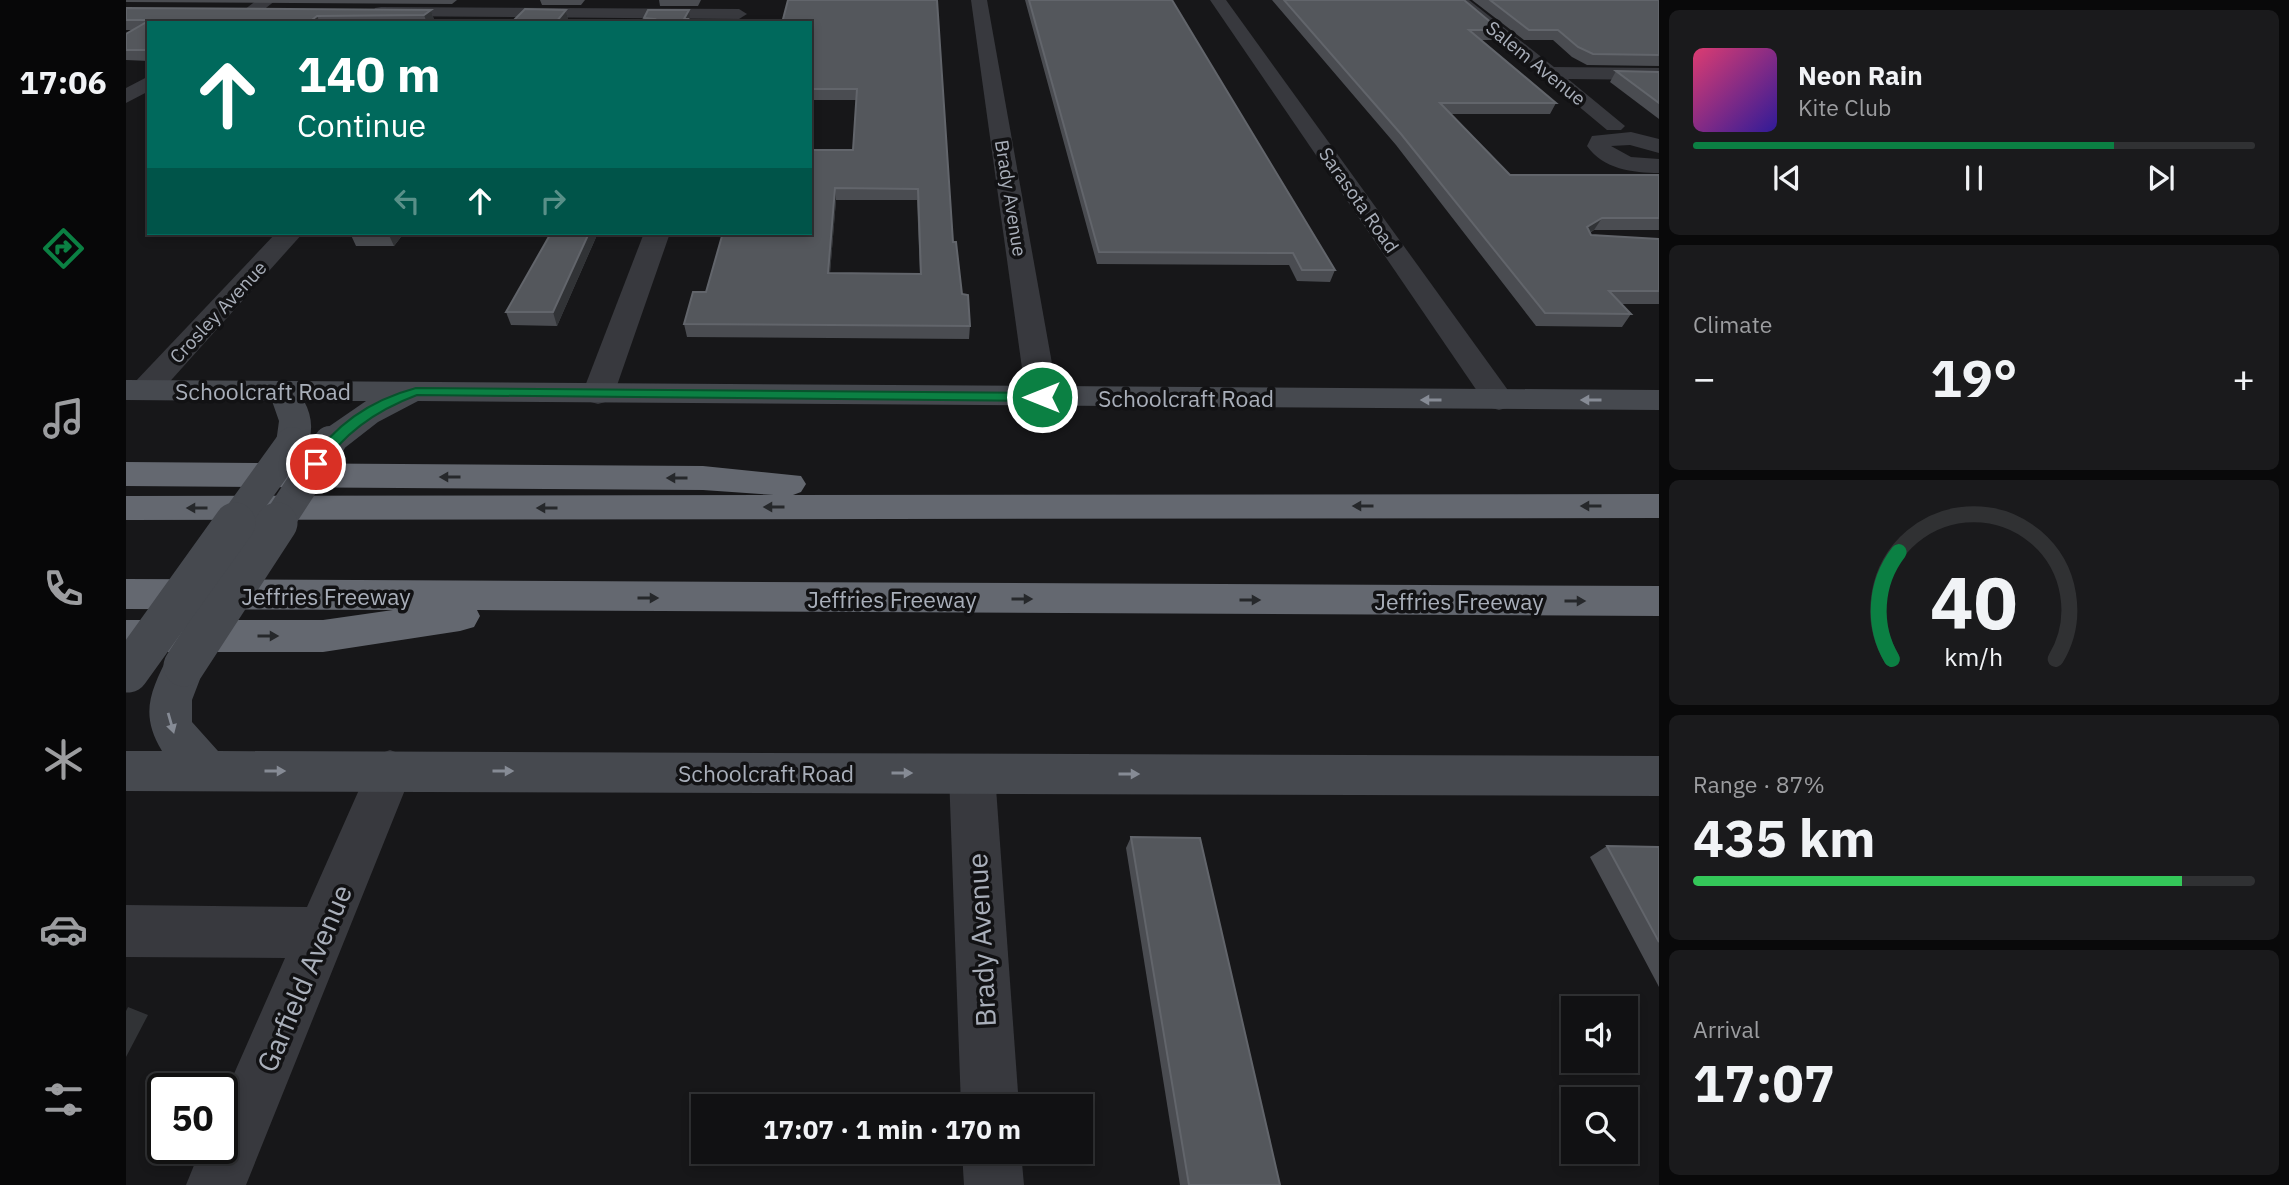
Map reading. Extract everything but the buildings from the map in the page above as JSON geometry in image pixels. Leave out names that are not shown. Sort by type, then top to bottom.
[{"type":"highway","points":[[126,474],[703,478],[1137,507]]},
{"type":"highway","points":[[126,508],[1659,506]]},
{"type":"highway","name":"Jeffries Freeway","points":[[126,594],[1659,601]]},
{"type":"highway","points":[[127,661],[323,636],[580,598]]},
{"type":"main road","name":"Schoolcraft Road","points":[[135,390],[1659,400]]},
{"type":"main road","points":[[127,661],[292,443],[296,414],[281,390]]},
{"type":"main road","points":[[207,771],[175,737],[167,708],[184,666],[330,442],[348,426],[391,400],[416,391]]},
{"type":"main road","name":"Schoolcraft Road","points":[[126,771],[1659,776]]},
{"type":"street","name":"Brady Avenue","points":[[979,0],[1042,397]]},
{"type":"street","name":"Sarasota Road","points":[[1218,0],[1499,400]]},
{"type":"street","name":"Salem Avenue","points":[[1459,0],[1614,126]]},
{"type":"street","points":[[219,11],[251,11],[272,6]]},
{"type":"street","points":[[238,21],[251,11]]},
{"type":"street","points":[[368,12],[740,12]]},
{"type":"street","points":[[1548,73],[1659,74]]},
{"type":"street","points":[[126,97],[147,83]]},
{"type":"street","name":"Crosley Avenue","points":[[135,390],[288,235]]},
{"type":"street","points":[[597,394],[656,235]]},
{"type":"street","name":"Garfield Avenue","points":[[216,1185],[324,933],[390,770]]},
{"type":"street","name":"Brady Avenue","points":[[972,774],[989,1094]]},
{"type":"street","points":[[126,931],[324,933]]},
{"type":"street","points":[[993,1164],[994,1185]]},
{"type":"route","points":[[316,464],[330,442],[348,426],[391,400],[416,391],[1042,397]]}]
